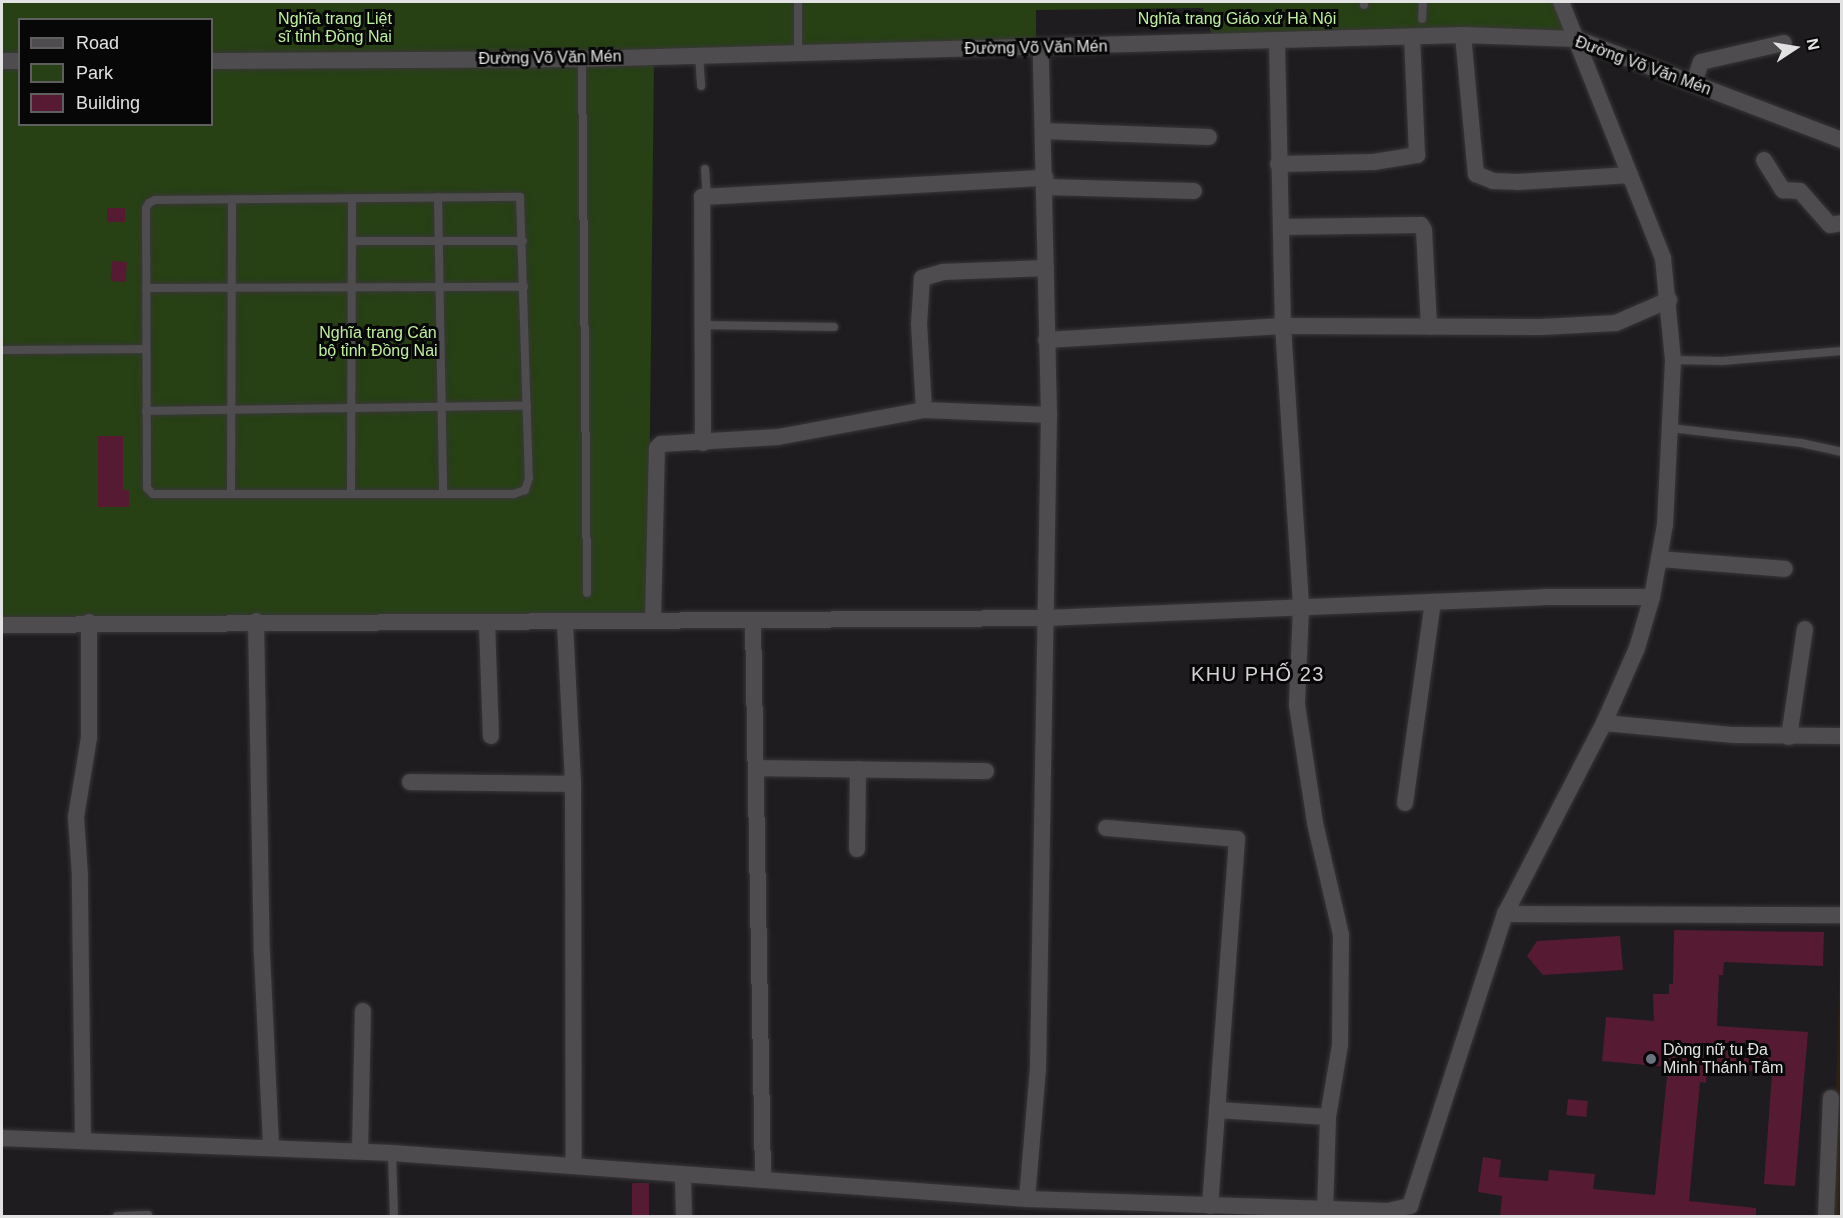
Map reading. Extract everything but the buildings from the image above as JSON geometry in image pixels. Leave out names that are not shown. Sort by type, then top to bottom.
[{"type":"street","points":[[2,1138],[83,1139],[360,1151],[683,1176],[763,1178],[1028,1199],[1388,1211],[1410,1206],[1505,914],[1604,723],[1637,648],[1652,597],[1665,525],[1673,360],[1669,300],[1663,258],[1561,2]]},
{"type":"street","name":"Đường Võ Văn Mén","points":[[213,61],[582,59],[1041,49],[1463,35],[1577,39],[1842,140]]},
{"type":"street","points":[[1463,35],[1476,174],[1493,181],[1518,182],[1630,175]]},
{"type":"street","points":[[1278,164],[1374,162],[1417,155],[1412,38]]},
{"type":"street","points":[[1277,42],[1283,326],[1300,608],[1298,716],[1316,823],[1341,935],[1340,1045],[1328,1117],[1325,1209]]},
{"type":"street","points":[[1694,83],[1701,62],[1784,43]]},
{"type":"street","points":[[1028,1199],[1038,1070],[1049,415],[1041,49]]},
{"type":"street","points":[[2,61],[18,61]]},
{"type":"street","points":[[1044,131],[1209,137]]},
{"type":"street","points":[[1764,160],[1783,190],[1800,191],[1830,225],[1842,223]]},
{"type":"street","points":[[703,443],[702,197],[1045,183],[1194,191]]},
{"type":"street","points":[[1282,227],[1420,225],[1424,230],[1429,327]]},
{"type":"street","points":[[924,410],[919,324],[922,278],[943,272],[1046,268]]},
{"type":"street","points":[[1046,340],[1283,326],[1429,327],[1616,323],[1669,300]]},
{"type":"street","points":[[653,621],[657,448],[661,444],[778,437],[924,410],[1049,415]]},
{"type":"street","points":[[1659,559],[1785,569]]},
{"type":"street","points":[[2,625],[256,621],[566,624],[653,621],[1046,618],[1433,602],[1652,597]]},
{"type":"street","points":[[1405,803],[1433,602]]},
{"type":"street","points":[[256,621],[262,954],[271,1147]]},
{"type":"street","points":[[753,621],[763,1178]]},
{"type":"street","points":[[83,1139],[80,876],[76,825],[89,738],[89,622]]},
{"type":"street","points":[[487,623],[491,736]]},
{"type":"street","points":[[566,624],[573,784],[574,1166]]},
{"type":"street","points":[[1789,737],[1805,629]]},
{"type":"street","points":[[1604,723],[1789,737],[1842,736]]},
{"type":"street","points":[[757,768],[986,771]]},
{"type":"street","points":[[857,849],[858,769]]},
{"type":"street","points":[[410,782],[573,784]]},
{"type":"street","points":[[1106,828],[1237,839],[1210,1206]]},
{"type":"street","points":[[1505,914],[1842,915]]},
{"type":"street","points":[[360,1151],[363,1011]]},
{"type":"street","points":[[1826,1216],[1830,1098]]},
{"type":"street","points":[[1217,1110],[1328,1117]]},
{"type":"street","points":[[683,1176],[684,1216]]},
{"type":"lane","points":[[798,2],[798,53]]},
{"type":"lane","points":[[1422,2],[1422,19]]},
{"type":"lane","points":[[699,55],[701,86]]},
{"type":"lane","points":[[582,59],[587,593]]},
{"type":"lane","points":[[705,169],[707,197]]},
{"type":"lane","points":[[438,197],[443,494]]},
{"type":"lane","points":[[520,197],[529,478],[525,490],[514,494],[153,494],[146,485],[146,288],[149,203],[232,199],[352,198],[520,197]]},
{"type":"lane","points":[[351,494],[352,198]]},
{"type":"lane","points":[[231,494],[232,199]]},
{"type":"lane","points":[[352,241],[523,241]]},
{"type":"lane","points":[[146,288],[524,287]]},
{"type":"lane","points":[[703,325],[834,327]]},
{"type":"lane","points":[[2,351],[146,349]]},
{"type":"lane","points":[[1673,360],[1722,361],[1842,351]]},
{"type":"lane","points":[[146,411],[527,406]]},
{"type":"lane","points":[[1671,428],[1801,443],[1842,452]]},
{"type":"lane","points":[[392,1153],[394,1216]]},
{"type":"lane","points":[[117,1216],[148,1215]]},
{"type":"shaded area","points":[[1841,920],[1842,1216],[1832,1216],[1838,1026]]},
{"type":"green space","points":[[2,2],[1555,2],[1568,33],[1213,38],[1203,8],[1036,10],[1036,43],[581,53],[213,55],[213,18],[18,18],[18,55],[2,55]]},
{"type":"green space","name":"Nghĩa trang Cán bộ tỉnh Đồng Nai","points":[[654,60],[648,615],[2,620],[2,66],[18,66],[18,126],[213,126],[213,66]]},
{"type":"place","name":"Dòng nữ tu Đa Minh Thánh Tâm","points":[[1651,1059]]},
{"type":"district","name":"KHU PHỐ 23","points":[[1258,674]]},
{"type":"park label","name":"Nghĩa trang Giáo xứ Hà Nội","points":[[1237,19]]},
{"type":"park label","name":"Nghĩa trang Liệt sĩ tỉnh Đồng Nai","points":[[335,28]]}]
